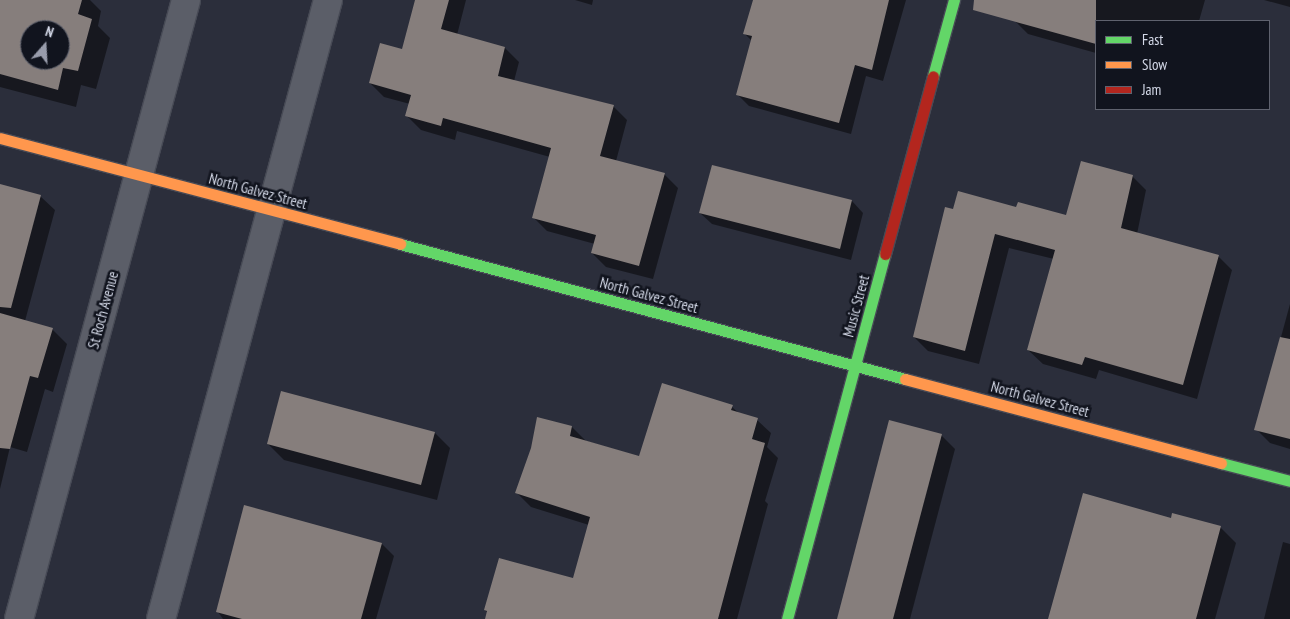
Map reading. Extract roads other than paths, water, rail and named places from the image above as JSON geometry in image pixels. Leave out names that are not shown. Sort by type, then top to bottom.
[{"type":"street","name":"St Roch Avenue","points":[[19,619],[186,0]]},
{"type":"street","points":[[161,619],[328,0]]},
{"type":"street","name":"Music Street","points":[[787,619],[954,0]]},
{"type":"street","name":"North Galvez Street","points":[[0,138],[1290,482]]}]
